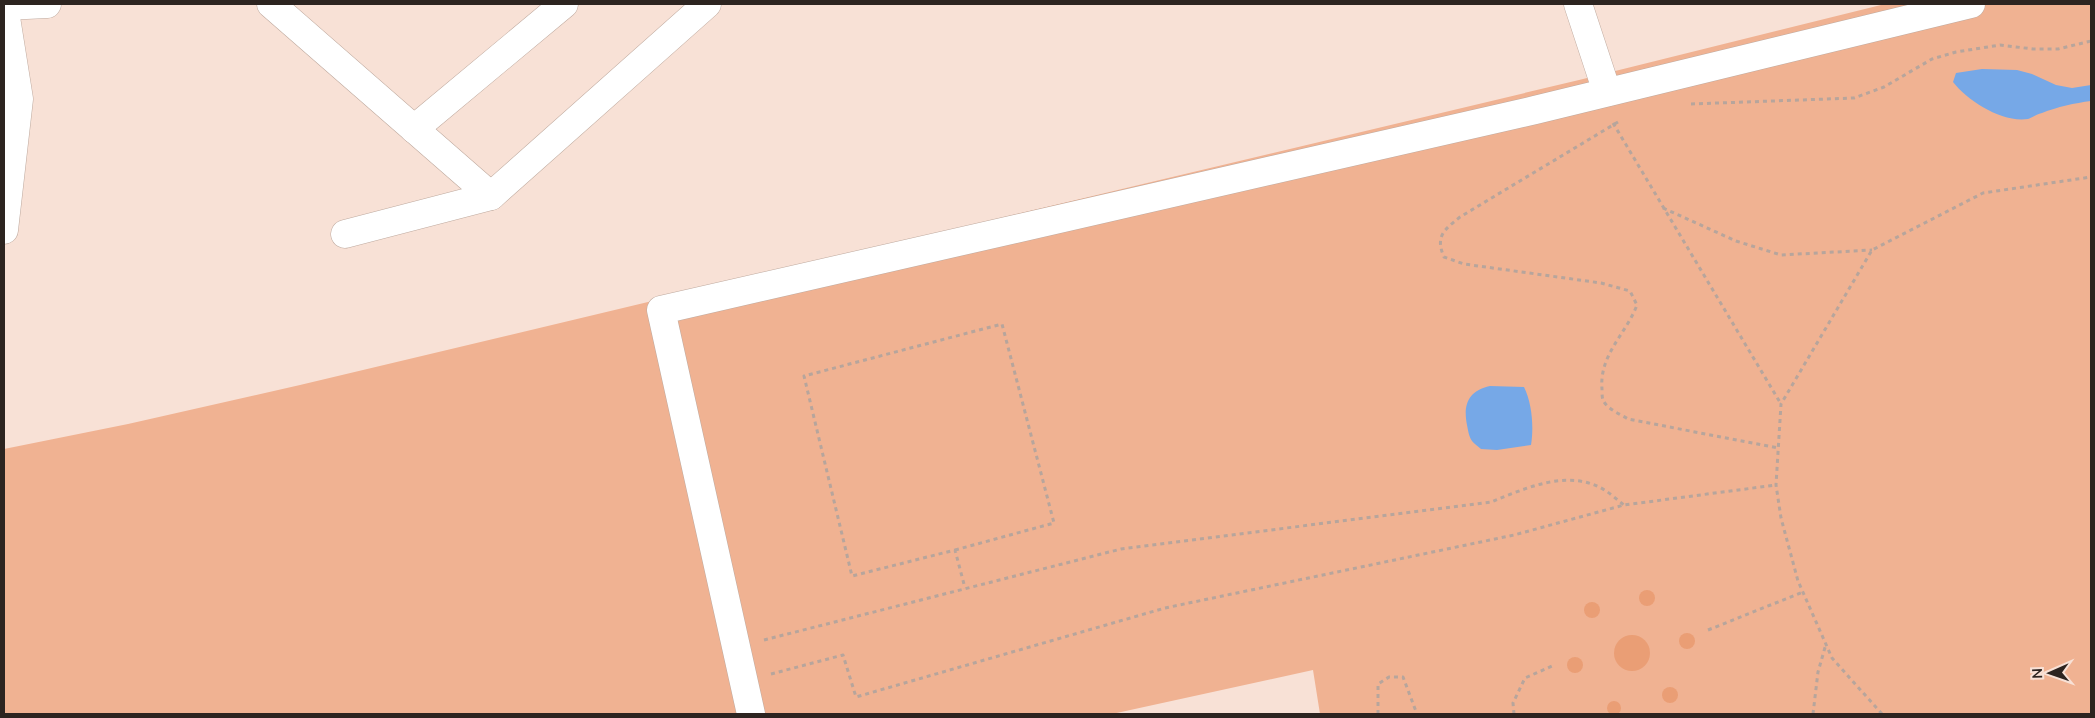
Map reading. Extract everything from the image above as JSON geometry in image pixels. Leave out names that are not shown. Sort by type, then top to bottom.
[{"type":"street","points":[[4,230],[19,99],[4,6],[47,4]]},
{"type":"street","points":[[272,4],[491,196]]},
{"type":"street","points":[[414,129],[564,4]]},
{"type":"street","points":[[346,234],[491,196],[707,4]]},
{"type":"street","points":[[1578,4],[1608,104]]},
{"type":"street","points":[[752,714],[661,310],[1608,104],[1898,13],[1971,4]]},
{"type":"path","points":[[1689,105],[1854,98],[1884,88],[1932,60],[1956,52],[2000,46],[2058,49],[2091,41]]},
{"type":"path","points":[[1608,104],[1614,124],[1781,404]]},
{"type":"path","points":[[1621,121],[1460,217],[1442,232],[1439,246],[1444,257],[1464,264],[1602,284],[1630,291],[1637,305],[1633,316],[1604,362],[1603,400],[1614,411],[1628,419],[1778,448]]},
{"type":"path","points":[[1663,208],[1736,241],[1781,255],[1872,250],[1983,193],[2091,176]]},
{"type":"path","points":[[1872,250],[1781,404],[1776,485],[1781,518],[1803,592],[1832,658],[1882,714]]},
{"type":"path","points":[[1002,324],[1054,523],[955,550],[852,576],[804,376],[1002,324]]},
{"type":"path","points":[[736,647],[1121,549],[1491,502],[1530,487],[1568,479],[1599,487],[1624,505]]},
{"type":"path","points":[[744,682],[843,655],[856,697],[1165,608],[1514,535],[1624,505],[1776,485]]},
{"type":"path","points":[[955,550],[965,588]]},
{"type":"path","points":[[1708,630],[1803,592]]},
{"type":"path","points":[[1813,714],[1818,672],[1826,643]]},
{"type":"path","points":[[1514,714],[1513,703],[1525,678],[1552,666]]},
{"type":"path","points":[[1378,714],[1378,684],[1389,677],[1403,677],[1417,714]]},
{"type":"shaded area","points":[[1885,4],[2091,4],[2091,714],[1320,714],[1313,670],[1112,714],[4,714],[4,449],[128,424],[300,385],[1579,80]]},
{"type":"water","points":[[1982,69],[2017,70],[2032,74],[2056,85],[2072,88],[2091,85],[2091,101],[2060,107],[2028,119],[2007,118],[1976,103],[1953,82],[1956,73]]},
{"type":"water","points":[[1490,386],[1524,387],[1532,415],[1531,445],[1497,450],[1481,449],[1472,441],[1466,418],[1467,405],[1472,395]]},
{"type":"building","points":[[1647,590],[1655,598],[1647,606],[1639,598]]},
{"type":"building","points":[[1592,602],[1600,610],[1592,618],[1584,610]]},
{"type":"building","points":[[1687,633],[1695,641],[1687,649],[1679,641]]},
{"type":"building","points":[[1632,635],[1644,641],[1650,653],[1644,665],[1632,671],[1620,665],[1614,653],[1620,641]]},
{"type":"building","points":[[1575,657],[1583,665],[1575,673],[1567,665]]},
{"type":"building","points":[[1670,687],[1678,695],[1670,703],[1662,695]]},
{"type":"building","points":[[1611,701],[1617,701],[1621,708],[1617,715],[1611,715],[1607,711],[1607,705]]}]
